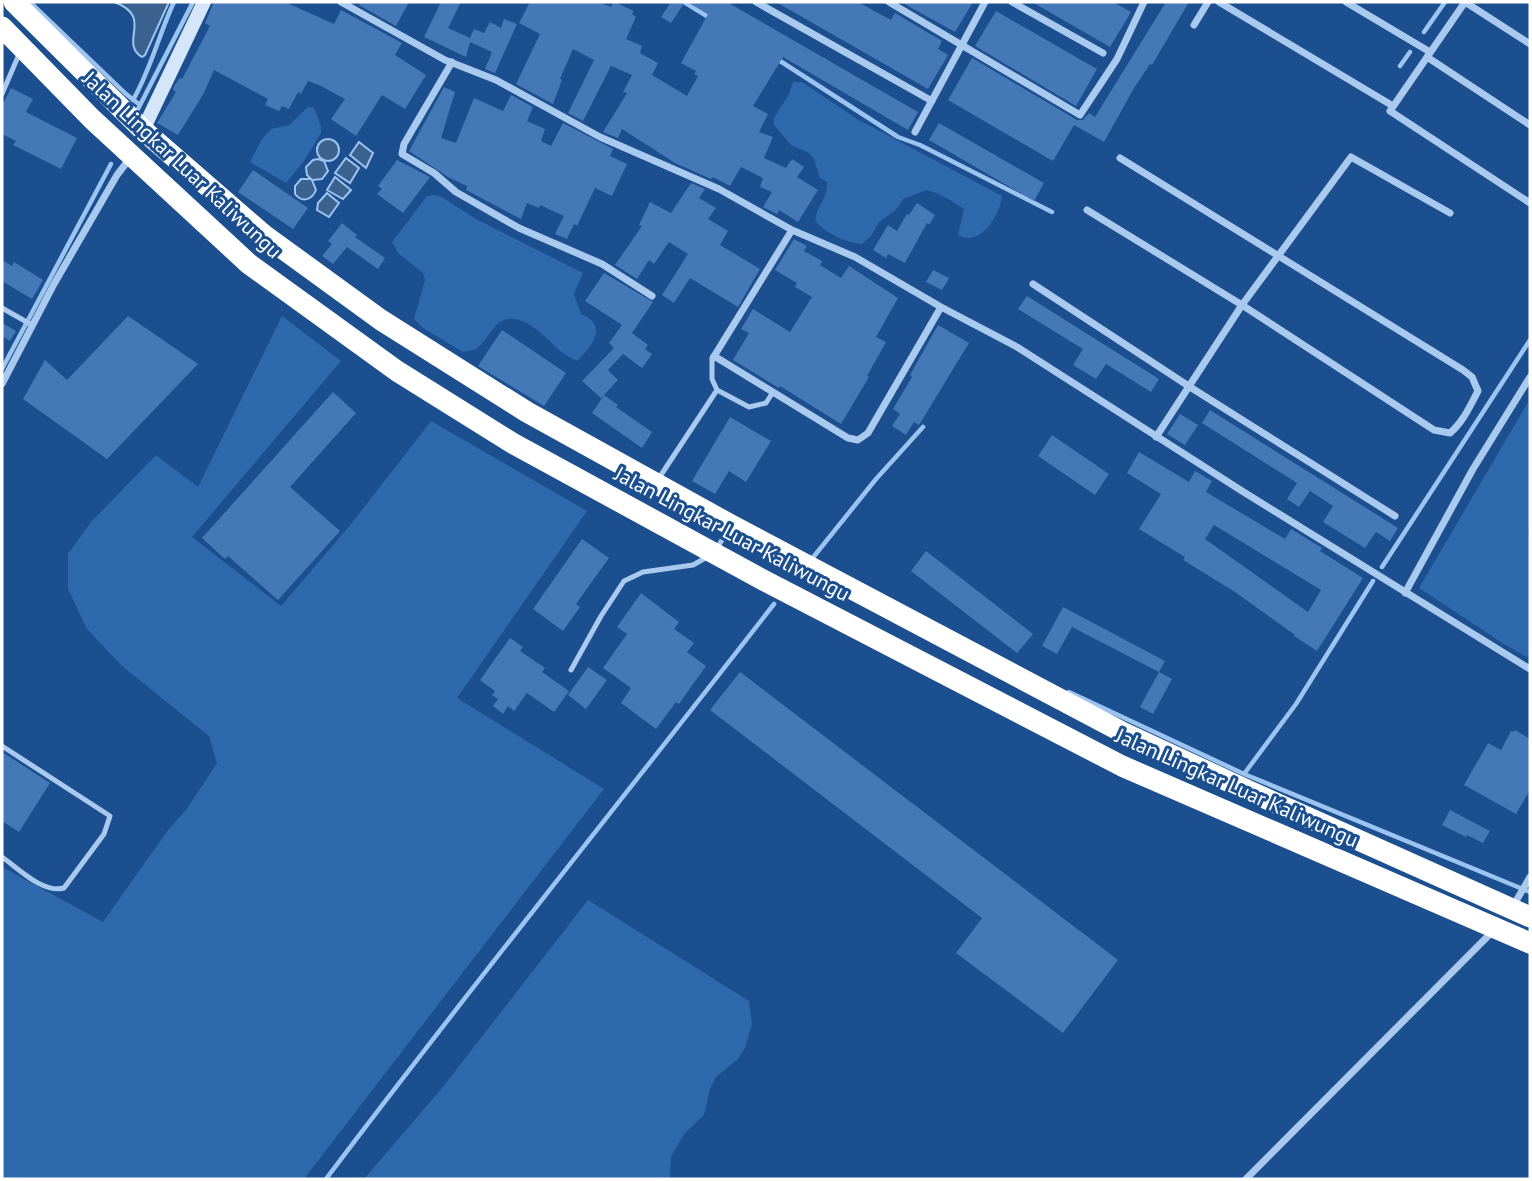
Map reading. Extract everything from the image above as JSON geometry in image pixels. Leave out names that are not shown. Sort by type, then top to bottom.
[{"type":"highway","name":"Jalan Lingkar Luar Kaliwungu","points":[[14,2],[143,130],[264,235],[381,320],[527,412],[1124,733],[1249,791],[1521,906]]},
{"type":"highway","name":"Jalan Lingkar Luar Kaliwungu","points":[[2,27],[131,156],[249,264],[397,371],[514,444],[714,553],[1122,766],[1530,943]]},
{"type":"street","points":[[143,130],[204,2]]},
{"type":"street","points":[[342,2],[452,62],[496,80],[600,137],[719,189],[792,230],[855,257],[976,324],[1047,364],[1156,437],[1530,669]]},
{"type":"street","points":[[756,2],[932,101]]},
{"type":"street","points":[[889,2],[1080,115],[1117,59],[1144,2]]},
{"type":"street","points":[[915,132],[985,2]]},
{"type":"street","points":[[1012,2],[1103,53]]},
{"type":"street","points":[[1194,25],[1208,2]]},
{"type":"street","points":[[1219,2],[1393,106]]},
{"type":"street","points":[[1346,2],[1530,125]]},
{"type":"street","points":[[1530,44],[1465,2],[1390,111],[1530,203]]},
{"type":"street","points":[[452,62],[404,144],[402,154],[434,173],[456,192],[519,228],[602,264],[652,296]]},
{"type":"street","points":[[2,384],[54,284],[117,175],[131,156]]},
{"type":"street","points":[[1156,437],[1242,305],[1350,157],[1450,213]]},
{"type":"street","points":[[1087,210],[1242,305],[1434,430],[1450,433],[1457,427],[1478,391],[1472,377],[1120,158]]},
{"type":"street","points":[[792,230],[713,358],[848,438],[858,440],[868,433],[941,307]]},
{"type":"street","points":[[1033,284],[1395,516]]},
{"type":"street","points":[[1405,593],[1474,469],[1530,377]]},
{"type":"street","points":[[1521,906],[1528,880]]},
{"type":"street","points":[[1246,1179],[1496,928]]},
{"type":"lane","points":[[2,94],[22,47]]},
{"type":"lane","points":[[2,308],[32,325]]},
{"type":"lane","points":[[713,358],[712,379],[717,390],[748,407],[766,403],[773,392]]},
{"type":"lane","points":[[655,483],[717,390]]},
{"type":"lane","points":[[571,670],[624,581],[643,572],[693,565],[714,553],[732,524]]},
{"type":"lane","points":[[2,746],[110,816],[104,834],[64,888],[58,890],[44,886],[2,857]]},
{"type":"shaded area","points":[[114,2],[169,2],[142,57],[133,44],[135,22],[132,15],[126,8]]},
{"type":"shaded area","points":[[793,82],[802,82],[857,119],[1002,196],[993,220],[974,237],[958,235],[964,209],[927,190],[903,199],[896,210],[879,222],[871,236],[862,244],[843,239],[824,229],[815,220],[826,193],[827,182],[820,178],[814,159],[809,153],[791,145],[774,125],[774,118]]},
{"type":"shaded area","points":[[308,107],[314,108],[321,133],[304,161],[286,183],[250,162],[262,139],[271,129],[289,125]]},
{"type":"shaded area","points":[[328,139],[336,142],[339,150],[336,158],[328,161],[320,158],[317,150],[320,142]]},
{"type":"shaded area","points":[[359,142],[373,153],[366,168],[350,155]]},
{"type":"shaded area","points":[[346,158],[359,168],[350,183],[335,173]]},
{"type":"shaded area","points":[[318,159],[324,161],[328,171],[322,179],[312,180],[316,190],[312,196],[301,199],[295,194],[295,186],[301,179],[311,179],[307,175],[306,167]]},
{"type":"shaded area","points":[[335,177],[351,190],[343,199],[327,190]]},
{"type":"shaded area","points":[[327,193],[339,203],[329,217],[317,210],[318,203]]},
{"type":"shaded area","points":[[434,195],[583,273],[574,294],[581,314],[594,324],[596,330],[592,343],[577,361],[532,326],[515,319],[501,321],[479,346],[463,352],[423,328],[414,319],[425,280],[423,273],[398,253],[392,242],[427,196]]},
{"type":"shaded area","points":[[282,316],[341,361],[192,537],[281,606],[351,524],[431,421],[587,511],[457,698],[604,789],[304,1179],[2,1179],[2,867],[103,922],[168,830],[186,810],[217,763],[209,736],[122,666],[87,629],[68,589],[68,554],[91,522],[156,455],[198,487]]},
{"type":"shaded area","points":[[1530,399],[1528,535],[1530,659],[1419,588]]},
{"type":"shaded area","points":[[588,900],[749,1001],[752,1024],[745,1048],[738,1059],[716,1077],[710,1089],[704,1115],[684,1134],[671,1157],[670,1179],[364,1179],[442,1088]]},
{"type":"building","points":[[214,2],[285,2],[334,24],[341,10],[402,43],[395,55],[426,75],[405,109],[382,95],[356,136],[331,119],[345,99],[319,85],[308,81],[289,109],[282,106],[279,111],[265,105],[268,99],[214,70],[204,93],[178,135],[157,123],[176,92],[173,90],[174,86],[182,79],[210,26],[205,23]]},
{"type":"building","points":[[360,2],[409,2],[396,26],[359,5]]},
{"type":"building","points":[[441,2],[461,2],[448,28],[470,38],[474,29],[484,33],[490,22],[501,28],[504,19],[517,24],[495,73],[485,69],[492,52],[470,42],[466,57],[424,37]]},
{"type":"building","points":[[530,2],[598,2],[611,7],[614,2],[634,11],[632,14],[636,17],[626,39],[642,46],[640,53],[658,63],[652,75],[687,96],[698,76],[694,74],[696,71],[681,63],[708,14],[687,2],[727,2],[918,112],[908,130],[783,57],[753,106],[768,114],[759,132],[773,137],[764,158],[786,168],[792,159],[804,167],[797,177],[818,190],[798,222],[779,210],[777,214],[763,207],[772,192],[760,187],[763,178],[741,167],[730,186],[675,163],[622,129],[618,138],[603,132],[627,93],[623,92],[632,75],[611,66],[583,121],[568,113],[594,60],[573,49],[553,104],[516,84],[540,34],[519,23]]},
{"type":"building","points":[[671,2],[685,2],[671,23],[661,17]]},
{"type":"building","points":[[776,2],[858,2],[891,20],[895,13],[942,41],[938,49],[948,55],[928,89]]},
{"type":"building","points":[[901,2],[973,2],[955,32]]},
{"type":"building","points":[[1032,2],[1113,2],[1131,12],[1110,47]]},
{"type":"building","points":[[1166,2],[1189,2],[1152,65],[1150,64],[1134,88],[1104,142],[1074,125],[1053,161],[948,100],[972,58],[1077,120],[1083,120],[1089,113],[1095,117]]},
{"type":"building","points":[[996,11],[1097,69],[1076,106],[975,46]]},
{"type":"building","points":[[444,87],[455,92],[441,138],[456,143],[474,98],[503,111],[511,95],[533,107],[527,121],[545,129],[541,141],[551,146],[563,123],[613,149],[610,156],[627,164],[612,196],[595,188],[577,226],[574,224],[567,239],[555,234],[564,216],[540,205],[539,208],[527,203],[521,219],[466,190],[467,186],[448,177],[409,151]]},
{"type":"building","points":[[11,88],[33,99],[26,112],[77,138],[61,169],[13,145],[16,141],[2,134],[2,106]]},
{"type":"building","points":[[939,123],[1044,183],[1034,201],[929,140]]},
{"type":"building","points":[[397,160],[430,177],[403,213],[377,194],[382,189],[378,186]]},
{"type":"building","points":[[253,170],[308,208],[293,229],[238,192]]},
{"type":"building","points":[[691,183],[705,189],[699,198],[716,208],[708,219],[728,231],[720,245],[760,269],[738,307],[690,278],[674,303],[662,295],[688,254],[669,242],[654,264],[649,260],[637,279],[615,265],[642,226],[639,225],[650,202],[671,213]]},
{"type":"building","points":[[917,203],[935,215],[929,225],[927,223],[905,263],[888,254],[886,258],[873,250],[888,225],[897,231]]},
{"type":"building","points":[[342,223],[357,235],[355,237],[385,258],[378,269],[347,247],[333,264],[322,256],[332,244],[328,241]]},
{"type":"building","points":[[794,239],[807,246],[804,251],[822,261],[820,265],[841,278],[849,266],[898,298],[876,337],[886,342],[841,424],[733,360],[749,333],[741,329],[753,309],[790,332],[812,297],[795,287],[797,283],[775,270]]},
{"type":"building","points":[[2,260],[12,266],[14,262],[43,280],[32,299],[2,281]]},
{"type":"building","points":[[933,270],[949,278],[942,290],[926,282]]},
{"type":"building","points":[[604,273],[653,302],[632,333],[648,345],[645,349],[652,354],[642,368],[623,354],[608,370],[618,380],[601,398],[582,381],[614,348],[609,343],[622,325],[585,301]]},
{"type":"building","points":[[1027,296],[1159,379],[1151,392],[1106,364],[1096,379],[1073,365],[1083,349],[1018,309]]},
{"type":"building","points":[[128,316],[198,364],[107,459],[23,399],[45,360],[67,380]]},
{"type":"building","points":[[2,323],[16,331],[10,341],[2,336]]},
{"type":"building","points":[[938,325],[969,343],[919,425],[914,422],[906,435],[892,426],[900,414],[893,409]]},
{"type":"building","points":[[502,330],[566,373],[544,406],[478,366]]},
{"type":"building","points":[[333,392],[356,413],[290,487],[340,531],[278,600],[228,556],[225,559],[202,538]]},
{"type":"building","points":[[604,395],[618,405],[616,407],[652,432],[642,448],[592,413]]},
{"type":"building","points":[[1210,410],[1398,528],[1390,541],[1376,532],[1365,548],[1323,522],[1333,506],[1310,491],[1299,507],[1287,499],[1297,483],[1202,423]]},
{"type":"building","points":[[1180,414],[1198,425],[1185,445],[1167,434]]},
{"type":"building","points":[[730,417],[771,441],[746,482],[729,471],[715,494],[692,481]]},
{"type":"building","points":[[1052,435],[1109,474],[1095,495],[1038,456]]},
{"type":"building","points":[[1139,452],[1189,482],[1195,471],[1212,481],[1206,492],[1285,539],[1291,529],[1363,578],[1317,651],[1235,592],[1183,560],[1185,557],[1139,529],[1161,494],[1127,473]],"holes":[[[1214,525],[1321,590],[1308,612],[1205,539]]]},
{"type":"building","points":[[582,539],[609,558],[576,604],[580,607],[563,631],[533,609]]},
{"type":"building","points":[[926,551],[1033,634],[1017,653],[911,571]]},
{"type":"building","points":[[641,593],[679,622],[674,629],[694,643],[687,652],[706,666],[679,704],[676,702],[656,729],[621,703],[631,688],[603,668],[627,634],[617,627]]},
{"type":"building","points":[[1063,607],[1165,661],[1159,672],[1072,627],[1057,654],[1042,646]]},
{"type":"building","points":[[510,638],[523,647],[520,651],[545,668],[542,672],[569,691],[554,712],[527,693],[514,711],[508,706],[503,714],[493,706],[498,699],[492,695],[495,691],[480,680]]},
{"type":"building","points":[[588,667],[607,680],[586,709],[568,695]]},
{"type":"building","points":[[740,672],[1118,960],[1063,1033],[956,953],[982,918],[710,710]]},
{"type":"building","points":[[1159,672],[1172,679],[1153,714],[1140,707]]},
{"type":"building","points":[[1515,730],[1530,739],[1530,790],[1516,814],[1464,785],[1488,743],[1501,750],[1511,731]]},
{"type":"building","points":[[2,752],[50,783],[19,832],[2,821]]},
{"type":"building","points":[[1450,810],[1490,831],[1483,843],[1442,825]]},
{"type":"waterway","points":[[30,2],[140,105]]},
{"type":"waterway","points":[[133,100],[174,2]]},
{"type":"waterway","points":[[137,111],[193,2]]},
{"type":"waterway","points":[[684,2],[710,18]]},
{"type":"waterway","points":[[1424,32],[1445,2]]},
{"type":"waterway","points":[[1400,66],[1410,52]]},
{"type":"waterway","points":[[777,59],[898,137],[920,145],[1052,212]]},
{"type":"waterway","points":[[2,369],[111,164]]},
{"type":"waterway","points":[[1382,567],[1530,340]]},
{"type":"waterway","points":[[811,560],[876,479],[923,427]]},
{"type":"waterway","points":[[1244,774],[1296,704],[1373,581]]},
{"type":"waterway","points":[[326,1179],[774,604]]},
{"type":"waterway","points":[[1069,692],[1244,774],[1530,892]]}]
